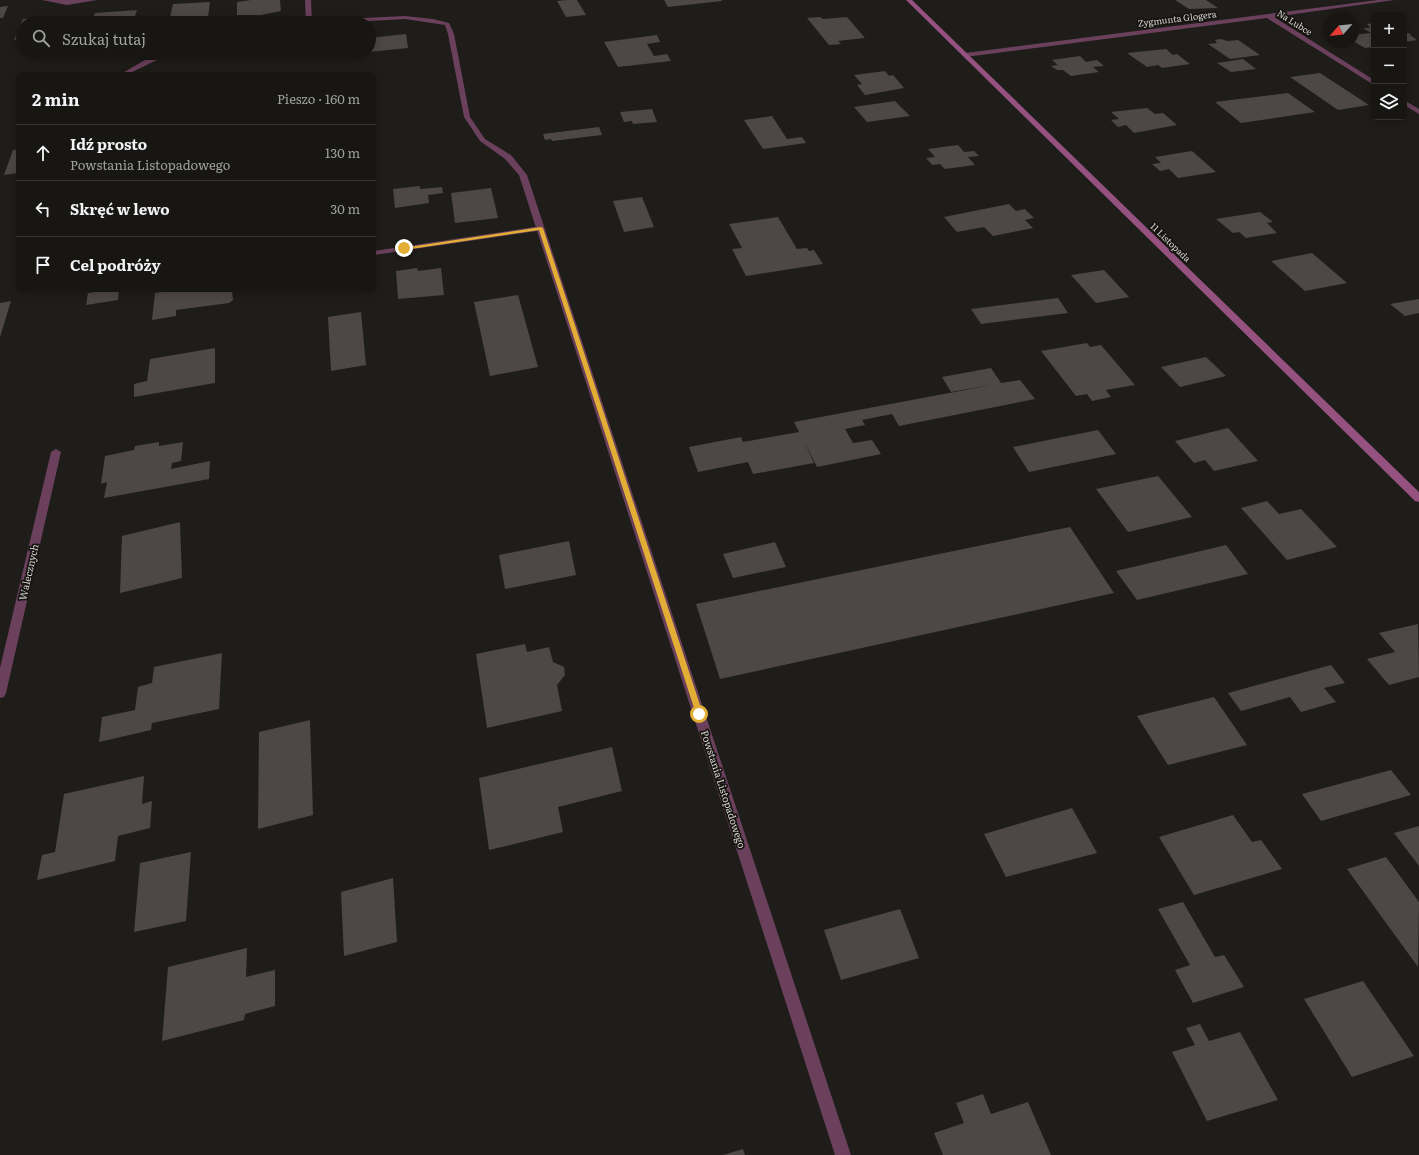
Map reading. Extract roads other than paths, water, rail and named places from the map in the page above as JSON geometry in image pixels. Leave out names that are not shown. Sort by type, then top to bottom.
[{"type":"main road","name":"11 Listopada","points":[[909,0],[1419,498]]},
{"type":"street","points":[[45,0],[67,3],[94,0]]},
{"type":"street","points":[[308,0],[309,16]]},
{"type":"street","name":"Zygmunta Glogera","points":[[965,55],[1391,0]]},
{"type":"street","name":"Na Lubce","points":[[1267,15],[1371,81]]},
{"type":"street","name":"Powstania Listopadowego","points":[[376,19],[411,16],[430,18],[447,24],[451,34],[467,117],[482,140],[508,158],[523,175],[843,1155]]},
{"type":"street","points":[[127,72],[135,66],[149,60]]},
{"type":"street","points":[[1407,104],[1419,112]]},
{"type":"street","points":[[376,253],[541,228]]},
{"type":"street","name":"Walecznych","points":[[0,693],[56,452]]}]
